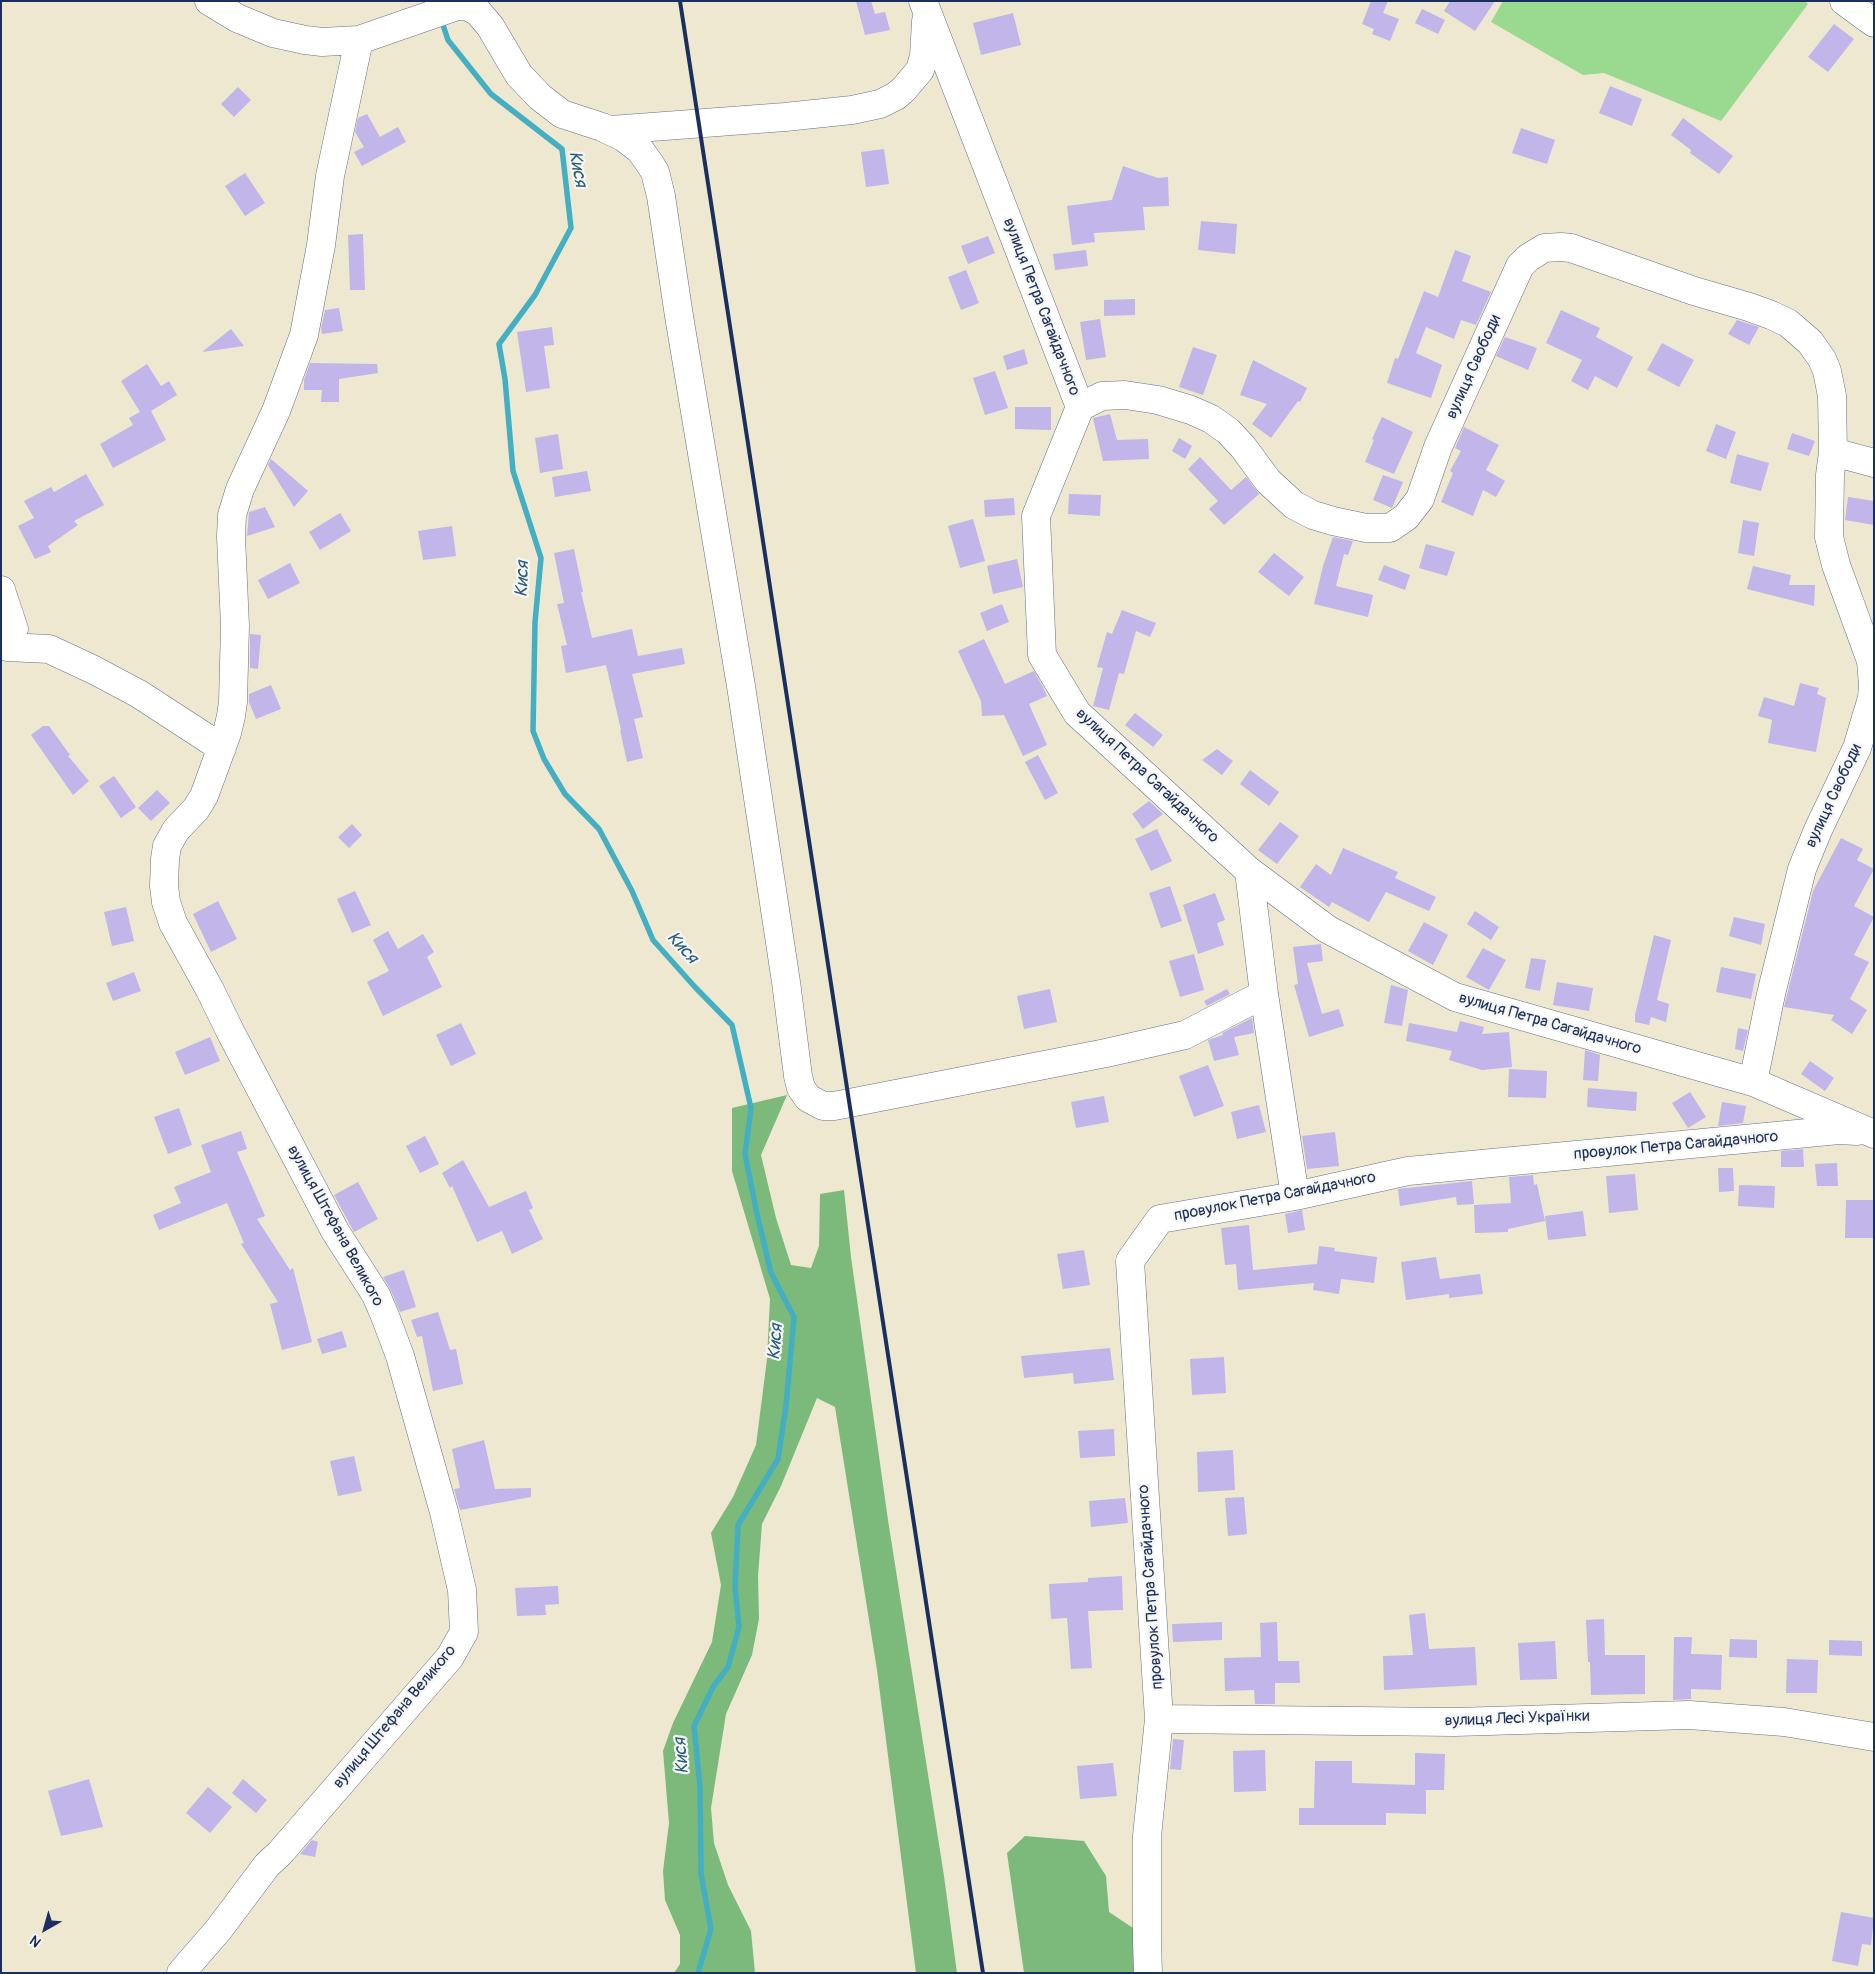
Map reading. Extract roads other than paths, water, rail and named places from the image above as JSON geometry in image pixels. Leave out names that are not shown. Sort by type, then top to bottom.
[{"type":"street","points":[[209,1],[237,18],[281,35],[322,42],[359,40],[457,6],[471,8],[481,15],[490,26],[519,75],[544,100],[569,117],[611,130],[623,137],[646,157],[655,172],[742,686],[798,1076],[804,1094],[817,1103],[834,1106],[1106,1053],[1185,1035],[1264,994]]},
{"type":"street","points":[[1844,1],[1874,23]]},
{"type":"street","points":[[611,130],[785,117],[852,110],[880,104],[896,96],[920,70],[926,46],[924,5]]},
{"type":"street","name":"вулиця Петра Сагайдачного","points":[[924,5],[1080,407],[1036,516],[1042,655],[1077,712],[1249,871],[1327,930],[1455,997],[1752,1082],[1870,1133]]},
{"type":"street","name":"вулиця Штефана Великого","points":[[180,1973],[219,1929],[267,1865],[280,1853],[450,1657],[464,1632],[462,1590],[444,1512],[400,1356],[385,1316],[376,1295],[330,1222],[169,913],[164,886],[167,846],[176,830],[196,809],[204,796],[227,733],[233,702],[235,626],[231,537],[232,515],[240,489],[276,411],[304,335],[321,245],[330,176],[359,40]]},
{"type":"street","name":"вулиця Свободи","points":[[1080,407],[1102,396],[1125,395],[1164,401],[1192,410],[1211,419],[1228,431],[1243,447],[1268,481],[1294,505],[1313,515],[1341,523],[1366,528],[1390,528],[1406,517],[1420,499],[1438,447],[1520,266],[1528,258],[1544,248],[1572,248],[1694,291],[1771,315],[1796,329],[1815,349],[1827,371],[1832,396],[1833,452],[1830,475],[1829,537],[1836,564],[1870,661],[1873,685],[1872,698],[1858,748],[1818,830],[1802,869],[1771,994],[1752,1082]]},
{"type":"street","points":[[1833,452],[1874,463]]},
{"type":"street","points":[[1,590],[14,629],[4,645],[49,650],[94,670],[139,694],[222,748]]},
{"type":"street","points":[[1249,871],[1264,994],[1295,1196]]},
{"type":"street","name":"провулок Петра Сагайдачного","points":[[1148,1973],[1146,1942],[1147,1836],[1159,1719],[1130,1261],[1160,1219],[1295,1196],[1408,1171],[1839,1130],[1870,1133]]},
{"type":"street","name":"вулиця Лесі Українки","points":[[1159,1719],[1455,1722],[1689,1715],[1784,1722],[1874,1737]]},
{"type":"waterway","name":"Кися","points":[[441,19],[448,40],[491,94],[562,149],[571,228],[535,295],[499,344],[505,379],[513,471],[541,558],[535,622],[533,731],[544,759],[565,794],[599,829],[632,891],[653,940],[732,1025],[751,1108],[745,1154],[757,1214],[771,1273],[794,1317],[786,1406],[778,1459],[738,1525],[735,1586],[739,1627],[728,1667],[713,1687],[694,1726],[700,1787],[701,1874],[711,1929],[698,1973]]},
{"type":"railway","points":[[680,1],[983,1973]]}]
